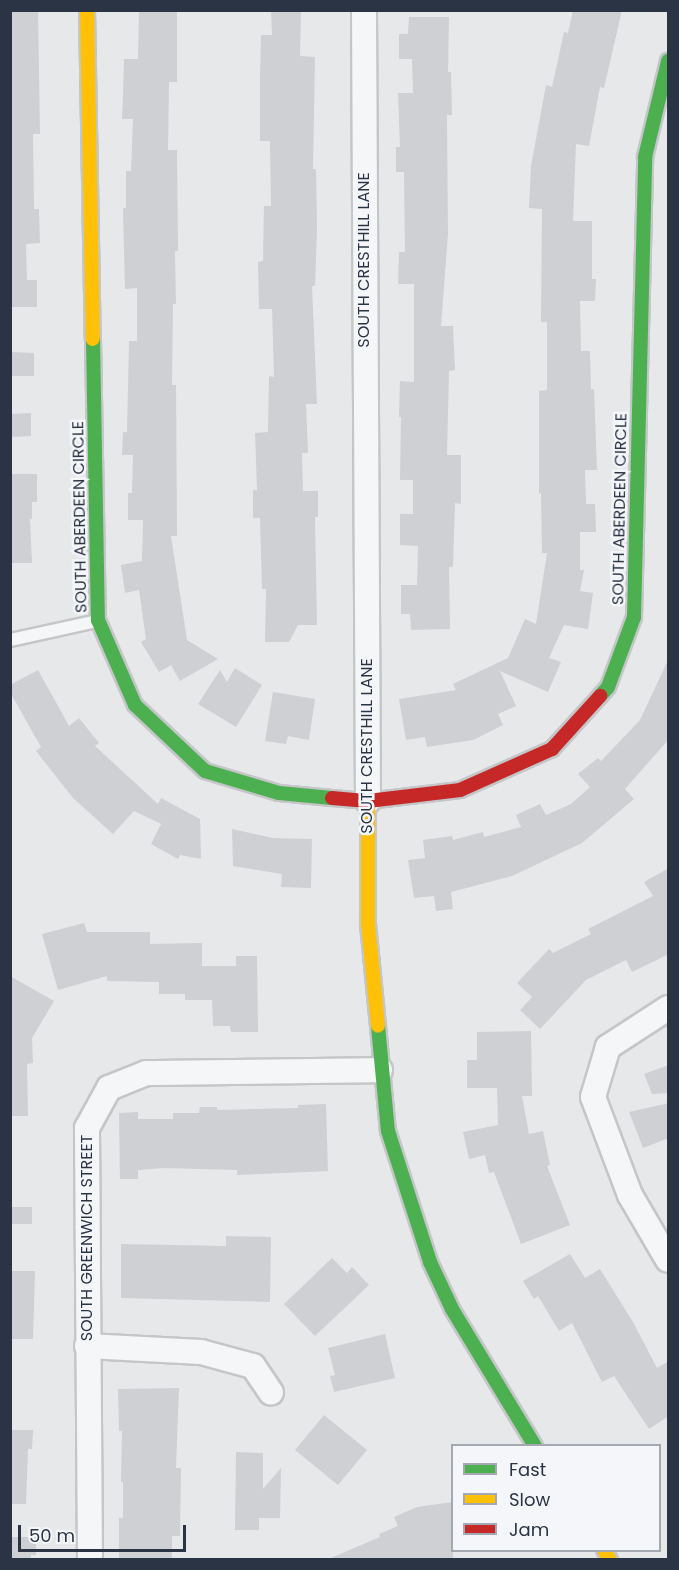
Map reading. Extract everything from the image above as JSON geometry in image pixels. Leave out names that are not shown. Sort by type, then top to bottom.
[{"type":"street","name":"SOUTH ABERDEEN CIRCLE","points":[[87,10],[98,620],[135,705],[205,771],[279,793],[368,801],[460,790],[552,749],[608,687],[634,617],[645,157],[669,61]]},
{"type":"street","name":"SOUTH CRESTHILL LANE","points":[[364,10],[368,924],[380,1070],[388,1131],[430,1262],[452,1309],[534,1444]]},
{"type":"street","points":[[669,1008],[608,1047],[593,1097],[630,1195],[669,1260]]},
{"type":"street","name":"SOUTH GREENWICH STREET","points":[[90,1560],[87,1128],[109,1088],[146,1073],[380,1070]]},
{"type":"street","points":[[87,1346],[201,1352],[253,1366],[271,1393]]},
{"type":"lane","points":[[10,640],[98,620]]},
{"type":"building","points":[[10,10],[38,10],[40,134],[33,134],[34,209],[39,209],[40,243],[26,244],[27,280],[37,280],[37,307],[10,307]]},
{"type":"building","points":[[139,10],[177,10],[177,82],[169,82],[168,150],[177,150],[178,251],[175,251],[176,304],[173,304],[172,385],[176,385],[177,536],[171,536],[187,640],[218,659],[180,681],[171,665],[159,672],[141,642],[146,639],[139,590],[125,593],[121,565],[142,561],[143,520],[128,520],[128,493],[132,493],[133,455],[122,455],[123,432],[127,432],[129,341],[137,341],[137,288],[125,289],[123,208],[126,208],[126,171],[131,171],[133,119],[122,119],[124,59],[138,59]]},
{"type":"building","points":[[271,10],[301,10],[300,56],[315,57],[313,169],[316,169],[317,228],[315,286],[312,286],[317,404],[306,404],[308,453],[302,453],[303,491],[318,491],[318,517],[315,517],[317,625],[298,625],[289,642],[265,642],[266,589],[262,589],[260,518],[253,518],[253,490],[257,490],[255,433],[268,432],[269,376],[274,377],[272,309],[259,309],[258,262],[263,261],[264,206],[271,206],[270,141],[260,141],[260,78],[261,35],[272,35]]},
{"type":"building","points":[[573,10],[622,10],[604,88],[600,87],[589,146],[576,144],[573,221],[592,221],[592,279],[596,279],[595,301],[580,301],[581,351],[590,351],[591,390],[594,389],[597,470],[585,470],[586,504],[595,504],[596,532],[580,532],[580,570],[584,570],[580,591],[593,593],[588,629],[564,625],[549,658],[561,662],[548,692],[500,671],[516,706],[498,714],[503,725],[473,740],[427,747],[425,737],[406,740],[399,699],[456,690],[453,684],[508,658],[525,619],[536,624],[547,553],[542,553],[541,493],[539,494],[539,391],[547,390],[547,322],[541,322],[542,209],[529,208],[531,166],[546,85],[552,87],[564,32],[568,33]]},
{"type":"building","points":[[409,17],[449,17],[448,72],[451,72],[452,115],[447,115],[448,234],[441,326],[453,326],[455,370],[449,371],[447,455],[461,455],[461,504],[455,503],[453,567],[449,567],[450,629],[411,630],[410,614],[401,614],[401,585],[417,585],[418,546],[400,545],[400,514],[413,514],[413,480],[400,480],[401,417],[399,417],[400,381],[414,382],[414,284],[398,284],[399,252],[405,252],[404,172],[396,172],[396,147],[400,147],[398,93],[413,93],[412,59],[399,59],[399,34],[408,34]]},
{"type":"building","points":[[10,352],[34,353],[34,376],[10,376]]},
{"type":"building","points":[[31,413],[31,436],[10,437],[10,414]]},
{"type":"building","points":[[10,474],[37,474],[37,502],[32,502],[32,519],[30,519],[32,563],[10,563]]},
{"type":"building","points":[[669,658],[669,739],[625,789],[634,799],[582,843],[512,876],[451,892],[453,909],[436,911],[434,896],[414,898],[408,860],[425,858],[423,840],[452,836],[453,840],[483,832],[484,837],[521,827],[516,815],[540,804],[546,815],[571,804],[590,787],[578,774],[598,758],[601,761],[640,720]]},
{"type":"building","points":[[235,668],[262,685],[236,727],[198,704],[220,670],[227,682]]},
{"type":"building","points":[[38,670],[69,726],[79,718],[99,743],[95,746],[158,804],[161,798],[200,819],[201,859],[180,855],[178,859],[151,844],[161,824],[134,811],[113,834],[73,798],[36,751],[41,747],[10,692],[10,685]]},
{"type":"building","points":[[273,692],[315,699],[309,740],[288,736],[286,744],[265,741]]},
{"type":"building","points":[[232,829],[273,838],[312,839],[311,888],[281,887],[282,874],[233,866]]},
{"type":"building","points":[[669,868],[669,954],[632,972],[626,960],[586,980],[540,1029],[520,1010],[532,997],[517,983],[549,949],[553,953],[591,934],[588,929],[653,896],[644,882]]},
{"type":"building","points":[[84,923],[87,932],[150,932],[150,944],[202,943],[202,966],[236,966],[236,956],[257,956],[258,1032],[231,1032],[230,1026],[213,1026],[212,1000],[185,1000],[185,994],[159,994],[159,982],[107,981],[107,976],[58,990],[42,934]]},
{"type":"building","points":[[10,976],[54,1001],[32,1038],[33,1063],[27,1064],[28,1116],[10,1116]]},
{"type":"building","points":[[531,1031],[532,1096],[522,1096],[529,1134],[543,1131],[550,1165],[547,1166],[570,1225],[521,1244],[494,1172],[489,1173],[485,1155],[469,1159],[463,1132],[498,1125],[497,1088],[467,1088],[467,1060],[477,1060],[477,1032]]},
{"type":"building","points":[[669,1065],[669,1093],[652,1094],[644,1074]]},
{"type":"building","points":[[669,1103],[669,1138],[643,1148],[629,1112]]},
{"type":"building","points":[[326,1104],[328,1171],[237,1175],[237,1170],[164,1168],[138,1170],[138,1179],[120,1179],[119,1113],[138,1112],[138,1119],[173,1119],[173,1113],[199,1113],[200,1107],[217,1107],[217,1110],[298,1108],[298,1105]]},
{"type":"building","points":[[10,1207],[32,1207],[32,1224],[10,1224]]},
{"type":"building","points":[[226,1236],[271,1237],[270,1302],[121,1298],[121,1244],[226,1246]]},
{"type":"building","points":[[570,1254],[585,1278],[600,1269],[633,1322],[657,1368],[669,1361],[669,1416],[649,1429],[614,1376],[602,1382],[572,1323],[559,1331],[538,1296],[534,1299],[523,1281]]},
{"type":"building","points":[[332,1258],[347,1273],[352,1267],[369,1285],[315,1336],[284,1304]]},
{"type":"building","points":[[10,1271],[35,1271],[33,1339],[10,1339]]},
{"type":"building","points":[[385,1334],[395,1378],[334,1392],[330,1376],[335,1375],[328,1348]]},
{"type":"building","points":[[179,1388],[176,1468],[181,1468],[180,1536],[172,1536],[172,1560],[119,1560],[119,1518],[123,1518],[123,1482],[121,1482],[122,1431],[119,1431],[118,1389]]},
{"type":"building","points":[[324,1415],[367,1450],[338,1485],[295,1450]]},
{"type":"building","points":[[10,1430],[33,1430],[32,1449],[28,1449],[26,1504],[10,1504]]},
{"type":"building","points":[[236,1452],[263,1453],[263,1489],[281,1468],[280,1518],[259,1518],[259,1530],[235,1530]]},
{"type":"building","points":[[451,1502],[453,1560],[326,1560],[380,1537],[379,1534],[398,1526],[394,1517],[417,1507]]},
{"type":"building","points":[[10,1537],[36,1537],[36,1555],[31,1555],[31,1560],[10,1560]]},
{"type":"traffic: fast","points":[[600,696],[608,687],[634,617],[645,157],[668,61]]},
{"type":"traffic: fast","points":[[93,339],[98,620],[135,705],[205,771],[279,793],[332,798]]},
{"type":"traffic: fast","points":[[378,1026],[388,1131],[430,1262],[452,1309],[534,1444]]},
{"type":"traffic: slow","points":[[87,10],[93,339]]},
{"type":"traffic: slow","points":[[368,801],[368,924],[378,1026]]},
{"type":"traffic: slow","points":[[605,1552],[610,1560]]},
{"type":"traffic: jam","points":[[332,798],[368,801],[460,790],[552,749],[600,696]]}]
